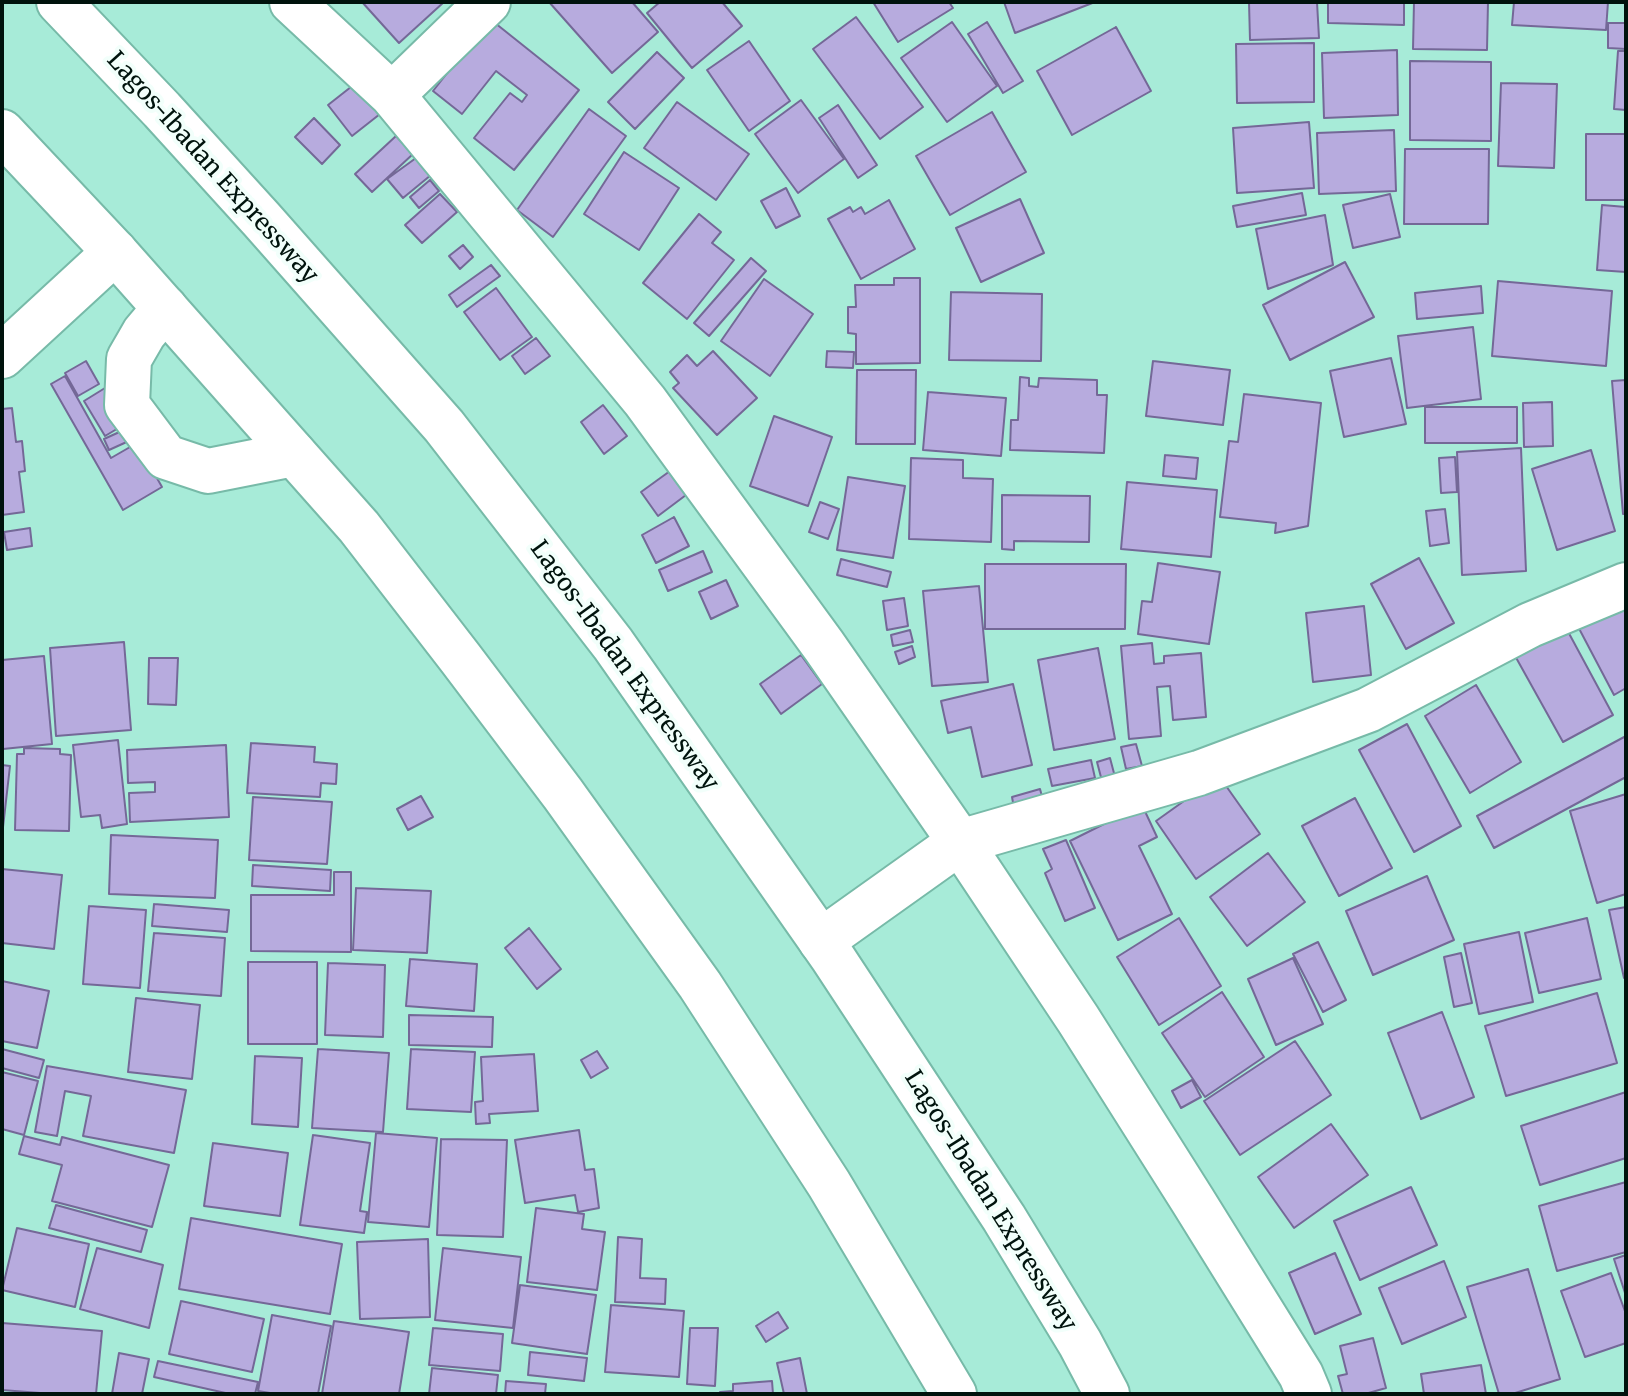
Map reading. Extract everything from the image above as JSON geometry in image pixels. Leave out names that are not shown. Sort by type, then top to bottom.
[{"type":"main road","name":"Lagos-Ibadan Expressway","points":[[59,2],[262,220],[444,426],[613,644],[821,941],[1004,1218],[1080,1343],[1107,1394]]},
{"type":"main road","points":[[292,2],[392,95],[645,401],[824,646],[1078,1019],[1301,1375],[1309,1394]]},
{"type":"main road","points":[[392,95],[488,2]]},
{"type":"main road","points":[[2,132],[115,252],[359,527],[471,671],[700,985],[829,1184],[954,1394]]},
{"type":"main road","points":[[2,356],[115,252]]},
{"type":"main road","points":[[165,308],[144,333],[129,359],[127,405],[166,457],[208,471],[294,454]]},
{"type":"main road","points":[[821,941],[960,842],[1199,773],[1368,710],[1530,625],[1626,585]]},
{"type":"building","points":[[362,2],[444,2],[399,43]]},
{"type":"building","points":[[549,2],[632,2],[658,32],[612,73]]},
{"type":"building","points":[[660,2],[722,2],[742,26],[692,68],[647,13]]},
{"type":"building","points":[[873,2],[949,2],[953,8],[898,42]]},
{"type":"building","points":[[1004,2],[1095,2],[1015,33]]},
{"type":"building","points":[[1249,2],[1317,2],[1319,38],[1250,40]]},
{"type":"building","points":[[1328,2],[1404,2],[1404,25],[1328,23]]},
{"type":"building","points":[[1414,2],[1488,2],[1487,50],[1413,49]]},
{"type":"building","points":[[1514,2],[1608,2],[1606,30],[1512,25]]},
{"type":"building","points":[[856,17],[923,107],[880,139],[813,49]]},
{"type":"building","points":[[490,19],[579,90],[514,170],[474,138],[510,93],[522,102],[527,95],[496,71],[462,114],[433,91]]},
{"type":"building","points":[[952,22],[997,86],[947,122],[901,58]]},
{"type":"building","points":[[987,22],[1023,81],[1003,93],[968,34]]},
{"type":"building","points":[[1608,23],[1626,23],[1626,49],[1608,48]]},
{"type":"building","points":[[1116,27],[1151,91],[1072,135],[1037,71]]},
{"type":"building","points":[[749,41],[790,101],[749,131],[707,70]]},
{"type":"building","points":[[1314,43],[1314,102],[1237,103],[1236,44]]},
{"type":"building","points":[[1397,50],[1398,115],[1324,118],[1322,53]]},
{"type":"building","points":[[1618,51],[1626,51],[1626,110],[1614,109]]},
{"type":"building","points":[[657,52],[684,78],[635,129],[608,102]]},
{"type":"building","points":[[1410,61],[1491,62],[1491,141],[1410,140]]},
{"type":"building","points":[[356,83],[380,114],[352,136],[328,105]]},
{"type":"building","points":[[1501,83],[1557,84],[1554,168],[1498,166]]},
{"type":"building","points":[[801,100],[844,159],[798,193],[755,134]]},
{"type":"building","points":[[677,102],[749,154],[716,200],[644,148]]},
{"type":"building","points":[[838,105],[877,165],[858,178],[819,118]]},
{"type":"building","points":[[589,109],[626,136],[553,237],[517,210]]},
{"type":"building","points":[[992,112],[1026,172],[950,215],[916,156]]},
{"type":"building","points":[[314,118],[340,145],[322,164],[295,137]]},
{"type":"building","points":[[1309,122],[1314,188],[1237,193],[1233,128]]},
{"type":"building","points":[[1394,130],[1396,191],[1319,194],[1317,133]]},
{"type":"building","points":[[1586,134],[1626,134],[1626,200],[1586,200]]},
{"type":"building","points":[[396,136],[413,154],[372,192],[355,174]]},
{"type":"building","points":[[1405,149],[1489,149],[1488,224],[1404,224]]},
{"type":"building","points":[[624,152],[679,188],[639,250],[584,214]]},
{"type":"building","points":[[416,158],[431,175],[403,198],[387,179]]},
{"type":"building","points":[[430,180],[439,191],[419,208],[410,197]]},
{"type":"building","points":[[786,188],[800,216],[776,228],[761,201]]},
{"type":"building","points":[[1302,193],[1306,215],[1237,227],[1233,206]]},
{"type":"building","points":[[440,194],[457,212],[422,243],[405,225]]},
{"type":"building","points":[[1390,194],[1400,237],[1353,248],[1343,205]]},
{"type":"building","points":[[1020,199],[1044,253],[981,282],[956,228]]},
{"type":"building","points":[[889,200],[915,249],[861,279],[828,219],[850,207],[853,212],[861,207],[865,214]]},
{"type":"building","points":[[1602,205],[1626,207],[1626,272],[1597,270]]},
{"type":"building","points":[[699,214],[721,232],[712,243],[734,260],[687,319],[643,283]]},
{"type":"building","points":[[1325,215],[1333,265],[1268,289],[1256,229]]},
{"type":"building","points":[[463,245],[473,257],[460,269],[449,256]]},
{"type":"building","points":[[751,258],[766,271],[709,336],[694,323]]},
{"type":"building","points":[[1345,262],[1374,317],[1290,360],[1263,305]]},
{"type":"building","points":[[491,265],[500,276],[457,307],[449,295]]},
{"type":"building","points":[[894,278],[920,278],[920,363],[856,364],[856,334],[848,333],[848,307],[856,307],[855,285],[894,285]]},
{"type":"building","points":[[764,279],[813,314],[770,376],[721,341]]},
{"type":"building","points":[[1498,281],[1612,291],[1606,366],[1492,356]]},
{"type":"building","points":[[1481,286],[1483,313],[1417,319],[1415,293]]},
{"type":"building","points":[[496,288],[532,337],[500,360],[464,312]]},
{"type":"building","points":[[951,292],[1042,294],[1041,361],[949,360]]},
{"type":"building","points":[[1473,327],[1481,399],[1407,408],[1398,336]]},
{"type":"building","points":[[536,338],[550,356],[525,374],[512,356]]},
{"type":"building","points":[[713,351],[757,398],[717,435],[673,388],[679,383],[670,372],[687,355],[697,366]]},
{"type":"building","points":[[827,351],[854,352],[853,368],[826,367]]},
{"type":"building","points":[[1391,358],[1406,424],[1344,437],[1330,371]]},
{"type":"building","points":[[86,361],[99,384],[78,396],[65,373]]},
{"type":"building","points":[[1153,361],[1230,370],[1223,425],[1146,416]]},
{"type":"building","points":[[857,370],[916,370],[915,444],[856,444]]},
{"type":"building","points":[[65,376],[111,458],[137,443],[162,487],[123,510],[51,384]]},
{"type":"building","points":[[1020,377],[1029,378],[1029,386],[1038,387],[1039,378],[1097,380],[1097,395],[1107,395],[1104,453],[1010,450],[1011,420],[1018,420]]},
{"type":"building","points":[[1626,380],[1626,514],[1623,514],[1612,381]]},
{"type":"building","points":[[105,388],[127,423],[105,436],[84,401]]},
{"type":"building","points":[[928,392],[1006,398],[1001,456],[923,450]]},
{"type":"building","points":[[1244,394],[1321,403],[1308,526],[1275,533],[1276,523],[1220,517],[1229,441],[1238,442]]},
{"type":"building","points":[[1552,402],[1553,446],[1524,447],[1523,403]]},
{"type":"building","points":[[603,405],[627,436],[604,454],[581,422]]},
{"type":"building","points":[[1425,407],[1517,407],[1517,443],[1425,443]]},
{"type":"building","points":[[12,408],[16,442],[22,441],[25,471],[19,472],[24,512],[2,515],[2,409]]},
{"type":"building","points":[[774,416],[832,437],[808,506],[750,486]]},
{"type":"building","points":[[126,429],[131,440],[109,450],[104,439]]},
{"type":"building","points":[[1521,448],[1526,571],[1462,575],[1457,452]]},
{"type":"building","points":[[1591,450],[1615,531],[1557,550],[1532,469]]},
{"type":"building","points":[[1165,455],[1198,458],[1196,479],[1163,476]]},
{"type":"building","points":[[1455,457],[1457,492],[1441,493],[1439,458]]},
{"type":"building","points":[[911,458],[963,460],[963,478],[993,479],[991,542],[909,539]]},
{"type":"building","points":[[670,471],[686,495],[658,516],[641,492]]},
{"type":"building","points":[[848,477],[905,486],[893,558],[837,550]]},
{"type":"building","points":[[1127,482],[1217,490],[1211,557],[1121,549]]},
{"type":"building","points":[[1002,495],[1090,496],[1089,542],[1014,541],[1014,550],[1002,549]]},
{"type":"building","points":[[820,502],[839,509],[828,539],[809,532]]},
{"type":"building","points":[[1445,509],[1449,543],[1430,546],[1426,511]]},
{"type":"building","points":[[674,517],[689,546],[656,563],[642,535]]},
{"type":"building","points":[[30,528],[32,546],[7,550],[4,532]]},
{"type":"building","points":[[703,551],[712,572],[668,591],[659,570]]},
{"type":"building","points":[[1419,558],[1454,623],[1406,649],[1371,584]]},
{"type":"building","points":[[841,559],[891,572],[887,587],[837,575]]},
{"type":"building","points":[[1158,563],[1220,572],[1209,644],[1138,634],[1142,601],[1152,602]]},
{"type":"building","points":[[985,564],[1126,564],[1125,629],[985,629]]},
{"type":"building","points":[[726,580],[738,606],[711,619],[699,592]]},
{"type":"building","points":[[979,586],[988,682],[932,686],[923,591]]},
{"type":"building","points":[[1626,592],[1626,688],[1614,695],[1574,619]]},
{"type":"building","points":[[904,598],[908,626],[887,630],[883,601]]},
{"type":"building","points":[[1364,606],[1371,675],[1313,682],[1306,613]]},
{"type":"building","points":[[1565,626],[1613,715],[1563,742],[1514,654]]},
{"type":"building","points":[[910,630],[913,642],[893,646],[891,635]]},
{"type":"building","points":[[124,642],[131,730],[56,736],[50,648]]},
{"type":"building","points":[[1152,643],[1154,664],[1164,663],[1164,656],[1201,653],[1206,717],[1173,720],[1170,686],[1157,687],[1161,736],[1129,739],[1121,646]]},
{"type":"building","points":[[912,646],[915,657],[899,664],[895,652]]},
{"type":"building","points":[[1098,648],[1115,739],[1054,750],[1038,660]]},
{"type":"building","points":[[801,655],[822,684],[781,714],[760,684]]},
{"type":"building","points":[[44,656],[52,744],[3,749],[2,660]]},
{"type":"building","points":[[149,658],[178,658],[176,705],[148,704]]},
{"type":"building","points":[[1013,684],[1032,765],[982,777],[971,727],[948,733],[941,701]]},
{"type":"building","points":[[1476,685],[1521,762],[1470,793],[1425,716]]},
{"type":"building","points":[[1407,724],[1461,826],[1414,852],[1359,750]]},
{"type":"building","points":[[1626,736],[1626,777],[1494,848],[1477,816]]},
{"type":"building","points":[[118,740],[127,824],[102,828],[100,815],[81,817],[73,745]]},
{"type":"building","points":[[251,743],[315,747],[314,762],[337,764],[336,784],[321,783],[320,797],[247,793]]},
{"type":"building","points":[[1136,744],[1142,766],[1126,769],[1121,747]]},
{"type":"building","points":[[226,745],[229,817],[130,822],[129,793],[155,792],[155,782],[128,783],[127,750]]},
{"type":"building","points":[[24,748],[60,749],[60,754],[71,755],[69,831],[15,830],[17,754],[24,754]]},
{"type":"building","points":[[1110,758],[1115,777],[1102,781],[1097,762]]},
{"type":"building","points":[[1091,760],[1095,778],[1052,786],[1048,769]]},
{"type":"building","points":[[2,765],[10,766],[2,836]]},
{"type":"building","points":[[1219,776],[1260,834],[1196,879],[1156,821]]},
{"type":"building","points":[[1040,789],[1043,800],[1014,808],[1012,797]]},
{"type":"building","points":[[1626,794],[1626,894],[1597,903],[1570,811]]},
{"type":"building","points":[[421,796],[433,817],[408,830],[397,809]]},
{"type":"building","points":[[253,797],[332,802],[327,864],[249,860]]},
{"type":"building","points":[[1355,798],[1392,868],[1339,896],[1302,826]]},
{"type":"building","points":[[1142,805],[1157,837],[1139,846],[1172,914],[1118,940],[1070,841]]},
{"type":"building","points":[[111,835],[218,840],[215,898],[109,894]]},
{"type":"building","points":[[1066,840],[1095,908],[1065,921],[1045,873],[1052,869],[1043,849]]},
{"type":"building","points":[[1268,853],[1305,902],[1247,946],[1210,897]]},
{"type":"building","points":[[253,865],[331,870],[330,891],[252,886]]},
{"type":"building","points":[[2,869],[62,875],[54,949],[2,943]]},
{"type":"building","points":[[334,872],[351,872],[351,952],[251,951],[251,895],[334,895]]},
{"type":"building","points":[[1427,876],[1454,940],[1373,975],[1346,911]]},
{"type":"building","points":[[356,888],[431,891],[427,953],[353,950]]},
{"type":"building","points":[[154,904],[229,910],[227,932],[152,926]]},
{"type":"building","points":[[89,906],[146,910],[140,988],[83,984]]},
{"type":"building","points":[[1626,907],[1626,978],[1624,978],[1609,910]]},
{"type":"building","points":[[1179,918],[1221,986],[1159,1025],[1117,957]]},
{"type":"building","points":[[1587,918],[1601,979],[1539,993],[1525,933]]},
{"type":"building","points":[[529,928],[561,969],[537,989],[505,948]]},
{"type":"building","points":[[1519,932],[1533,1002],[1479,1014],[1464,944]]},
{"type":"building","points":[[154,933],[225,938],[221,996],[148,991]]},
{"type":"building","points":[[1318,942],[1346,1000],[1323,1012],[1293,954]]},
{"type":"building","points":[[1461,953],[1472,1003],[1454,1007],[1444,957]]},
{"type":"building","points":[[1293,958],[1323,1024],[1276,1045],[1248,979]]},
{"type":"building","points":[[410,959],[477,964],[474,1011],[406,1006]]},
{"type":"building","points":[[248,962],[317,962],[317,1044],[248,1044]]},
{"type":"building","points":[[328,963],[385,965],[383,1037],[325,1035]]},
{"type":"building","points":[[2,981],[49,991],[37,1048],[2,1041]]},
{"type":"building","points":[[1222,992],[1264,1057],[1205,1097],[1162,1033]]},
{"type":"building","points":[[1597,993],[1617,1063],[1506,1096],[1485,1026]]},
{"type":"building","points":[[136,998],[200,1005],[192,1079],[128,1072]]},
{"type":"building","points":[[1442,1012],[1474,1097],[1421,1119],[1388,1033]]},
{"type":"building","points":[[409,1015],[493,1017],[492,1047],[409,1045]]},
{"type":"building","points":[[1295,1041],[1331,1095],[1240,1155],[1204,1101]]},
{"type":"building","points":[[2,1049],[44,1060],[39,1078],[2,1068]]},
{"type":"building","points":[[318,1049],[389,1053],[383,1132],[312,1128]]},
{"type":"building","points":[[411,1049],[475,1052],[471,1112],[407,1109]]},
{"type":"building","points":[[597,1051],[608,1068],[591,1078],[581,1060]]},
{"type":"building","points":[[534,1054],[538,1111],[489,1114],[490,1123],[476,1124],[475,1102],[483,1101],[481,1057]]},
{"type":"building","points":[[255,1056],[302,1058],[298,1127],[252,1124]]},
{"type":"building","points":[[47,1066],[186,1090],[174,1153],[83,1136],[91,1096],[65,1091],[57,1136],[35,1132]]},
{"type":"building","points":[[2,1072],[38,1081],[24,1135],[2,1129]]},
{"type":"building","points":[[1192,1080],[1201,1097],[1181,1108],[1172,1091]]},
{"type":"building","points":[[1626,1092],[1626,1158],[1540,1185],[1521,1126]]},
{"type":"building","points":[[1331,1124],[1368,1175],[1294,1228],[1258,1177]]},
{"type":"building","points":[[579,1130],[585,1170],[594,1169],[599,1208],[578,1212],[575,1195],[525,1203],[515,1140]]},
{"type":"building","points":[[376,1133],[437,1138],[429,1227],[368,1222]]},
{"type":"building","points":[[313,1135],[370,1143],[360,1211],[367,1212],[364,1233],[300,1225]]},
{"type":"building","points":[[24,1136],[60,1145],[62,1137],[169,1165],[152,1227],[52,1201],[62,1165],[19,1154]]},
{"type":"building","points":[[441,1139],[507,1140],[503,1237],[437,1235]]},
{"type":"building","points":[[213,1143],[288,1153],[280,1216],[204,1206]]},
{"type":"building","points":[[1626,1182],[1626,1252],[1557,1271],[1539,1206]]},
{"type":"building","points":[[1411,1187],[1437,1245],[1360,1280],[1334,1221]]},
{"type":"building","points":[[56,1205],[147,1230],[141,1252],[49,1228]]},
{"type":"building","points":[[536,1208],[584,1214],[582,1229],[605,1232],[597,1290],[527,1282]]},
{"type":"building","points":[[191,1218],[342,1244],[330,1314],[179,1289]]},
{"type":"building","points":[[17,1228],[89,1244],[75,1307],[2,1290]]},
{"type":"building","points":[[618,1237],[642,1239],[640,1278],[666,1279],[665,1304],[615,1302]]},
{"type":"building","points":[[428,1239],[430,1317],[360,1319],[357,1242]]},
{"type":"building","points":[[97,1248],[163,1265],[149,1328],[80,1309]]},
{"type":"building","points":[[443,1248],[521,1257],[513,1328],[435,1320]]},
{"type":"building","points":[[1335,1253],[1361,1314],[1315,1334],[1289,1273]]},
{"type":"building","points":[[1626,1255],[1626,1296],[1614,1259]]},
{"type":"building","points":[[1444,1261],[1466,1317],[1402,1344],[1379,1288]]},
{"type":"building","points":[[1528,1269],[1560,1379],[1512,1394],[1499,1394],[1467,1287]]},
{"type":"building","points":[[1611,1273],[1626,1314],[1626,1343],[1585,1357],[1561,1291]]},
{"type":"building","points":[[520,1285],[596,1295],[587,1354],[512,1343]]},
{"type":"building","points":[[181,1301],[264,1319],[252,1372],[169,1354]]},
{"type":"building","points":[[611,1305],[684,1311],[679,1377],[605,1372]]},
{"type":"building","points":[[778,1312],[788,1328],[766,1342],[756,1326]]},
{"type":"building","points":[[272,1315],[331,1326],[318,1394],[258,1391]]},
{"type":"building","points":[[334,1321],[409,1332],[399,1394],[322,1394]]},
{"type":"building","points":[[2,1323],[102,1331],[96,1394],[2,1390]]},
{"type":"building","points":[[433,1328],[503,1334],[500,1371],[429,1365]]},
{"type":"building","points":[[690,1328],[718,1328],[715,1386],[687,1384]]},
{"type":"building","points":[[1373,1338],[1386,1388],[1365,1394],[1343,1394],[1338,1376],[1347,1374],[1340,1346]]},
{"type":"building","points":[[530,1352],[587,1358],[584,1381],[528,1375]]},
{"type":"building","points":[[119,1353],[149,1359],[142,1394],[112,1394]]},
{"type":"building","points":[[800,1358],[807,1394],[784,1394],[777,1363]]},
{"type":"building","points":[[158,1361],[258,1382],[255,1394],[230,1394],[154,1377]]},
{"type":"building","points":[[1481,1365],[1486,1394],[1424,1394],[1421,1374]]},
{"type":"building","points":[[432,1368],[498,1375],[496,1394],[429,1394]]},
{"type":"building","points":[[506,1381],[546,1384],[545,1394],[505,1394]]},
{"type":"building","points":[[772,1381],[773,1394],[720,1394],[733,1391],[733,1384]]}]
